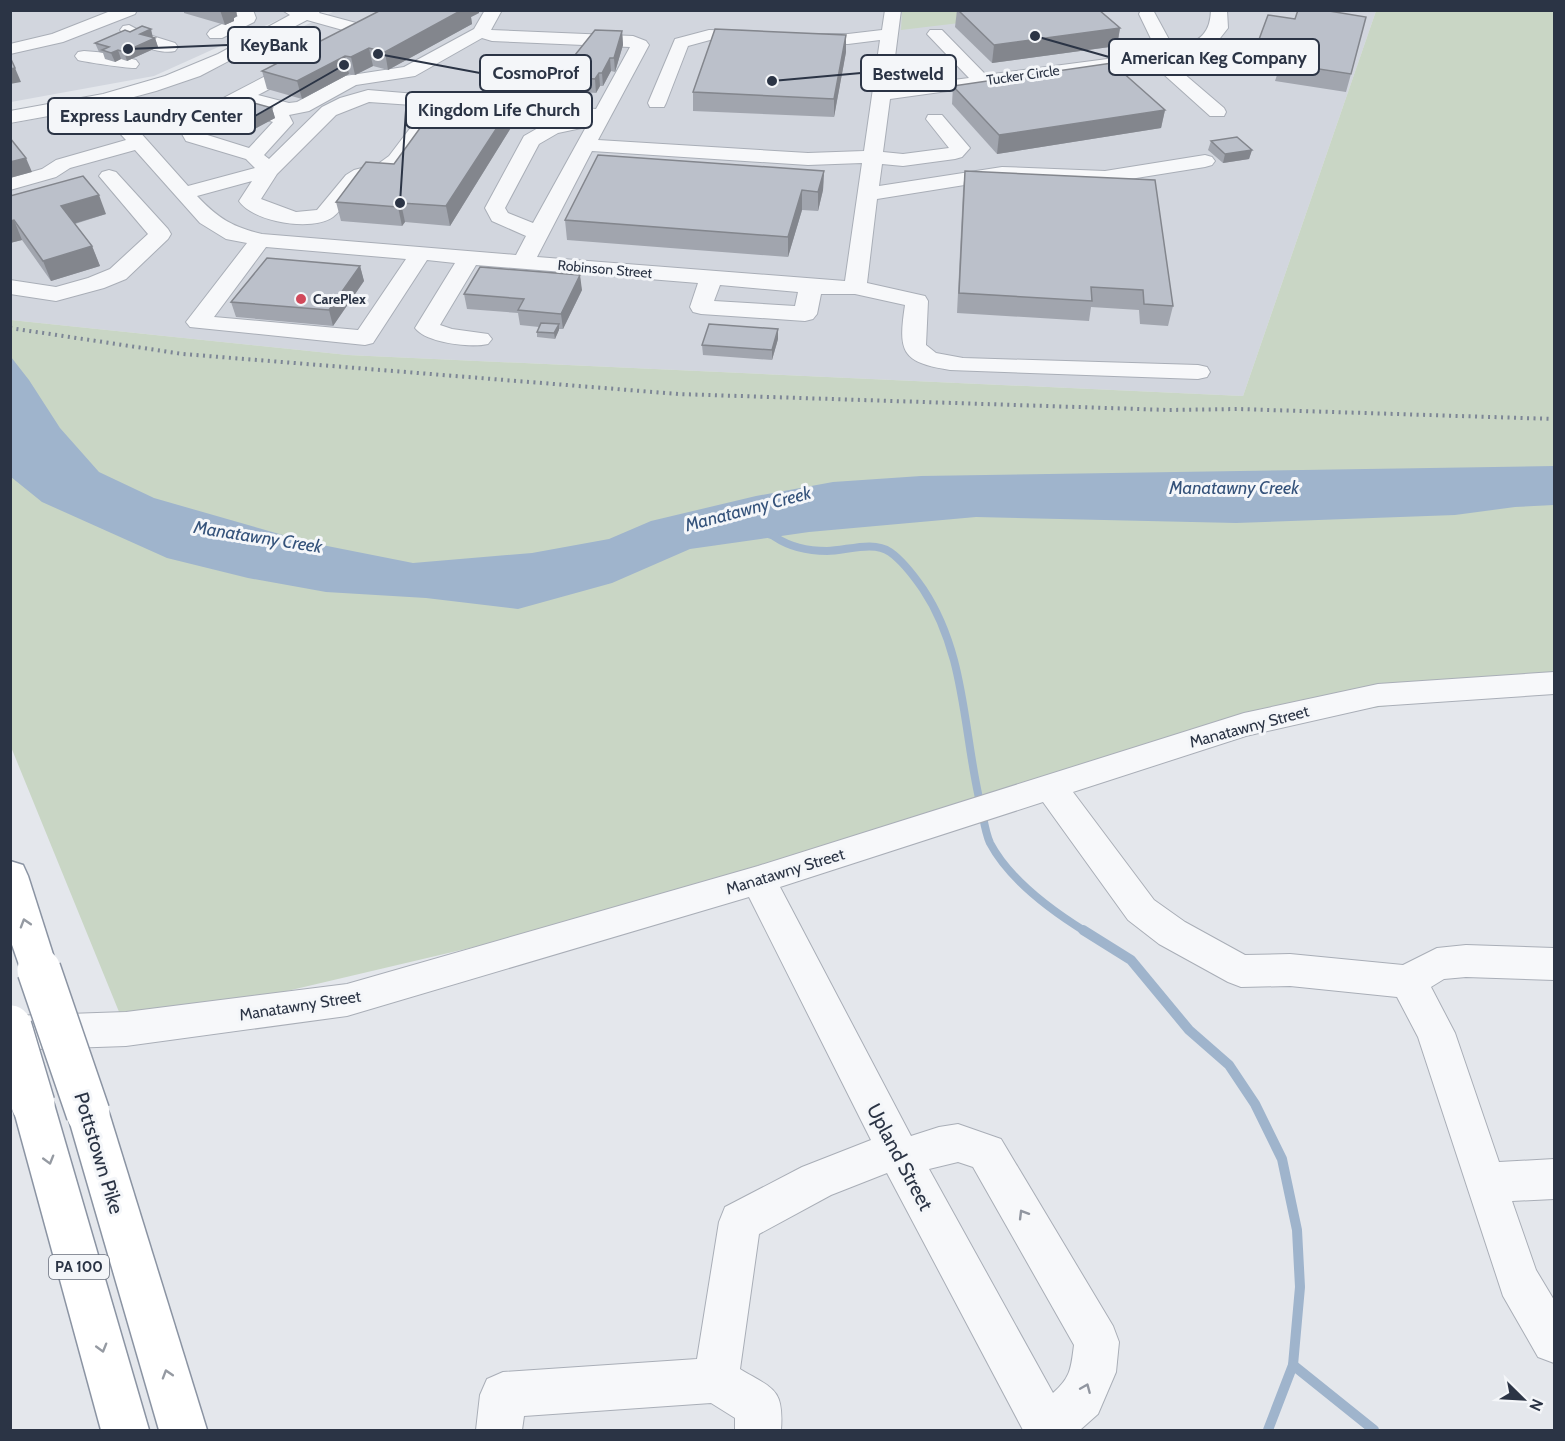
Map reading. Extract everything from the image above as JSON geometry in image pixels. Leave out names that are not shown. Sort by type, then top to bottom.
[{"type":"highway","name":"Pottstown Pike","points":[[10,876],[39,970],[88,1113],[183,1431]]},
{"type":"highway","name":"PA 100","points":[[10,1027],[126,1431]]},
{"type":"street","points":[[10,49],[57,38],[129,10]]},
{"type":"street","points":[[216,34],[248,18],[247,14],[236,10]]},
{"type":"street","points":[[236,99],[289,109],[302,107],[351,80],[409,72],[482,32],[494,10]]},
{"type":"street","points":[[1165,66],[1211,39],[1219,28],[1219,10]]},
{"type":"street","points":[[855,287],[890,34],[887,11]]},
{"type":"street","points":[[123,125],[134,98],[151,88],[230,55],[300,14]]},
{"type":"street","points":[[10,110],[78,102],[161,77],[300,14],[372,27],[194,121],[188,127],[193,137],[253,155],[269,170]]},
{"type":"street","points":[[1147,14],[1163,45],[1165,66],[1217,112]]},
{"type":"street","points":[[129,30],[140,38],[169,47]]},
{"type":"street","points":[[482,32],[492,36],[563,39],[576,37],[633,41],[640,45],[523,262]]},
{"type":"street","points":[[790,37],[848,39],[890,34]]},
{"type":"street","points":[[936,34],[982,81]]},
{"type":"street","points":[[657,103],[681,43],[709,35],[767,37]]},
{"type":"street","points":[[84,56],[108,58],[130,64]]},
{"type":"street","name":"Tucker Circle","points":[[881,95],[1115,63],[1165,66]]},
{"type":"street","points":[[10,117],[151,88]]},
{"type":"street","points":[[440,101],[399,158],[388,167],[358,176],[324,214],[310,218],[289,217],[265,210],[249,201],[269,170],[328,111],[368,96],[440,101],[600,117]]},
{"type":"street","points":[[236,99],[281,117],[283,123],[253,155]]},
{"type":"street","name":"Robinson Street","points":[[78,102],[123,125],[139,143],[133,169],[184,193],[207,219],[234,234],[260,240],[421,254],[811,286],[855,287],[917,301],[914,345],[919,352],[929,358],[945,363],[1198,372]]},
{"type":"street","points":[[538,234],[499,217],[495,208],[531,140],[552,128],[600,117]]},
{"type":"street","points":[[585,144],[808,159],[872,157],[903,160],[955,153],[960,148],[935,119]]},
{"type":"street","points":[[10,184],[49,173],[63,164],[139,143]]},
{"type":"street","points":[[868,194],[1002,173],[1106,177],[1205,161]]},
{"type":"street","points":[[10,287],[56,294],[96,283],[118,274],[160,234],[133,169],[87,182]]},
{"type":"street","points":[[184,193],[269,170]]},
{"type":"street","points":[[10,204],[54,191]]},
{"type":"street","points":[[260,240],[198,322],[364,338],[421,254]]},
{"type":"street","points":[[469,258],[427,328],[448,336],[480,339]]},
{"type":"street","points":[[711,278],[701,307],[805,314],[811,286]]},
{"type":"street","name":"Manatawny Street","points":[[10,1033],[126,1029],[347,1000],[758,880],[1244,725],[1378,694],[1554,683]]},
{"type":"street","points":[[1050,786],[1141,910],[1172,933],[1241,970],[1290,970],[1408,982],[1437,964],[1466,961],[1554,964]]},
{"type":"street","name":"Upland Street","points":[[758,880],[898,1154],[1048,1430]]},
{"type":"street","points":[[1408,982],[1436,1033],[1518,1281],[1554,1341]]},
{"type":"street","points":[[716,1380],[740,1222],[817,1181],[898,1154],[958,1143],[987,1154],[1097,1342],[1093,1372],[1082,1398],[1048,1430]]},
{"type":"street","points":[[1486,1182],[1554,1179]]},
{"type":"street","points":[[499,1431],[503,1395],[716,1380],[759,1406],[758,1431]]},
{"type":"shaded area","points":[[11,11],[298,11],[154,76],[11,102]]},
{"type":"shaded area","points":[[335,11],[1376,11],[1243,396],[348,355],[11,320],[11,124],[123,102],[183,82]]},
{"type":"green space","points":[[920,10],[1061,11],[901,30],[902,12]]},
{"type":"green space","points":[[1376,11],[1554,11],[1554,684],[1244,725],[758,880],[126,1029],[11,747],[11,320],[348,355],[1243,396]]},
{"type":"water","name":"Manatawny Creek","points":[[11,357],[60,428],[99,472],[154,498],[307,542],[413,563],[532,553],[609,539],[651,521],[756,496],[833,482],[921,476],[1554,466],[1554,505],[1515,507],[1455,515],[1236,523],[976,517],[809,532],[690,549],[612,583],[518,609],[426,598],[326,592],[248,578],[167,558],[42,502],[11,477]]},
{"type":"building","points":[[381,10],[462,10],[385,52],[369,48],[351,57],[345,56],[297,81],[262,71]]},
{"type":"building","points":[[958,10],[1099,10],[1120,28],[994,45]]},
{"type":"building","points":[[1298,10],[1323,10],[1366,17],[1351,74],[1280,63],[1282,57],[1254,53],[1268,15],[1295,19]]},
{"type":"building","points":[[142,26],[151,29],[140,34],[155,38],[124,52],[118,50],[111,53],[102,50],[109,47],[95,43],[125,30],[130,32]]},
{"type":"building","points":[[715,29],[846,35],[834,99],[693,92]]},
{"type":"building","points":[[595,30],[622,31],[614,58],[610,58],[602,73],[599,73],[595,79],[567,77],[578,55],[575,55]]},
{"type":"building","points":[[10,57],[15,68],[10,69]]},
{"type":"building","points":[[1112,63],[1165,110],[999,135],[953,86]]},
{"type":"building","points":[[444,95],[515,100],[446,206],[401,203],[398,207],[336,202],[366,162],[394,164]]},
{"type":"building","points":[[240,99],[272,108],[242,125],[209,115]]},
{"type":"building","points":[[1237,137],[1252,150],[1225,154],[1211,141]]},
{"type":"building","points":[[10,138],[26,158],[10,162]]},
{"type":"building","points":[[598,155],[824,171],[818,192],[802,190],[788,237],[565,220]]},
{"type":"building","points":[[965,171],[1155,180],[1173,306],[1144,304],[1143,290],[1091,287],[1092,301],[959,293]]},
{"type":"building","points":[[83,176],[99,195],[61,206],[92,246],[43,261],[14,220],[10,221],[10,196]]},
{"type":"building","points":[[267,258],[360,266],[329,310],[231,302]]},
{"type":"building","points":[[480,267],[580,275],[561,314],[518,310],[524,299],[464,294]]},
{"type":"building","points":[[541,323],[559,324],[554,333],[537,332]]},
{"type":"building","points":[[709,324],[778,329],[772,350],[702,345]]},
{"type":"waterway","points":[[765,534],[777,538]]},
{"type":"waterway","points":[[777,538],[793,546],[813,550],[834,551],[876,547],[890,552],[912,574],[937,613],[955,664],[974,771],[990,843],[1008,869],[1032,893],[1083,930]]},
{"type":"waterway","points":[[1083,930],[1131,960],[1189,1030],[1229,1065],[1255,1104],[1282,1159],[1297,1230],[1300,1287],[1293,1365]]},
{"type":"waterway","points":[[1268,1430],[1293,1365]]},
{"type":"waterway","points":[[1293,1365],[1374,1430]]},
{"type":"railway","points":[[10,328],[183,354],[678,394],[1169,410],[1238,409],[1554,419]]},
{"type":"place","name":"American Keg Company","points":[[1035,36]]},
{"type":"place","name":"KeyBank","points":[[128,49]]},
{"type":"place","name":"CosmoProf","points":[[378,54]]},
{"type":"place","name":"Express Laundry Center","points":[[344,65]]},
{"type":"place","name":"Bestweld","points":[[772,81]]},
{"type":"place","name":"Kingdom Life Church","points":[[400,203]]},
{"type":"place","name":"CarePlex","points":[[301,299]]}]
